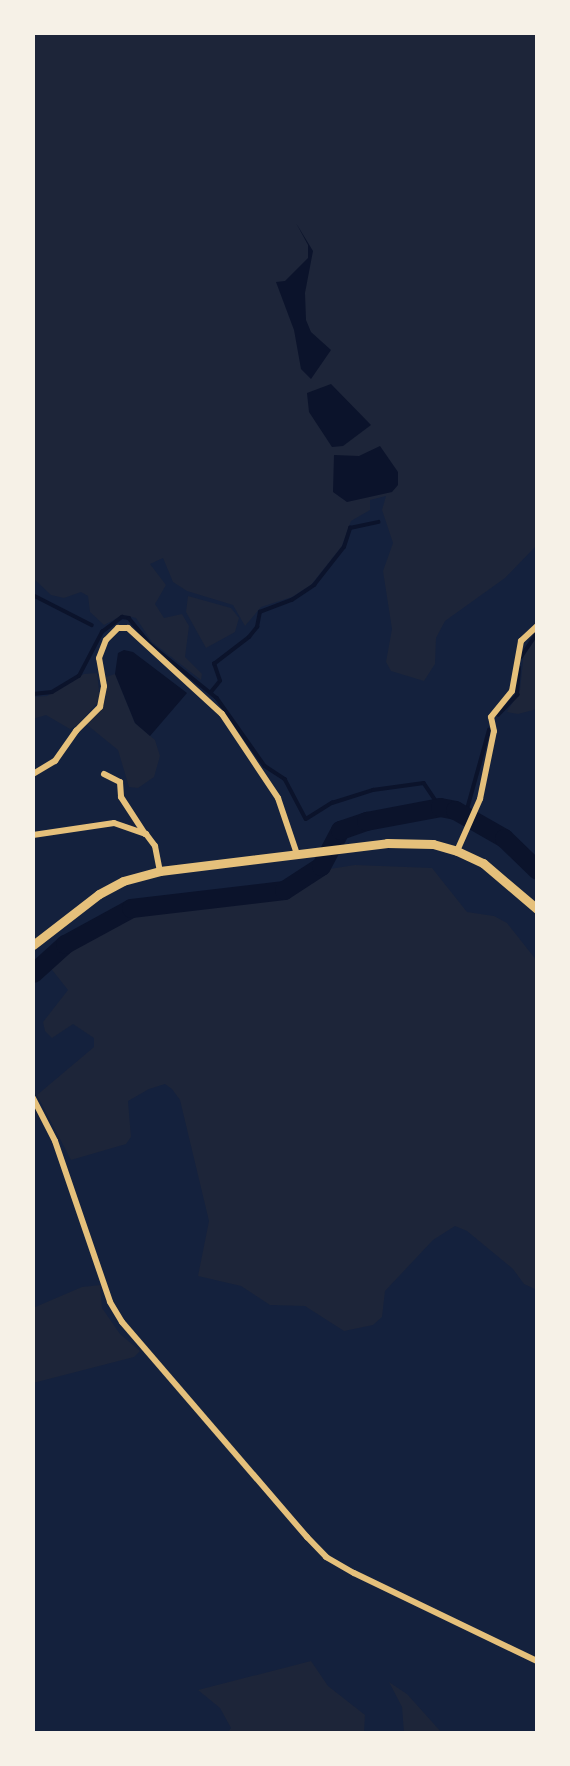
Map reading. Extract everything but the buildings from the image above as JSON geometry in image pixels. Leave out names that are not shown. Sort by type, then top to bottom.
[{"type":"main road","points":[[33,945],[99,894],[160,871],[410,842],[457,851],[483,863],[537,909]]},
{"type":"street","points":[[457,851],[477,807],[494,731],[491,717],[512,691],[518,647],[537,626]]},
{"type":"street","points":[[33,774],[55,761],[76,730],[100,707],[104,686],[99,658],[106,640],[118,628],[128,628],[222,713],[278,798],[297,854]]},
{"type":"street","points":[[104,774],[120,782],[121,797],[155,846],[160,871]]},
{"type":"street","points":[[33,835],[104,823],[146,834]]},
{"type":"street","points":[[33,1098],[55,1140],[110,1302],[122,1322],[307,1537],[326,1557],[354,1573],[537,1661]]},
{"type":"shaded area","points":[[33,33],[537,33],[537,545],[505,578],[445,621],[436,638],[435,664],[424,681],[391,671],[386,662],[392,629],[383,571],[393,543],[382,510],[386,496],[370,500],[370,510],[351,521],[342,546],[311,585],[292,597],[261,607],[245,626],[233,605],[187,591],[173,582],[163,558],[150,564],[166,585],[155,604],[164,618],[182,614],[189,626],[185,657],[202,674],[201,680],[152,642],[136,618],[123,615],[104,625],[90,612],[88,596],[81,592],[64,598],[51,595],[33,578]]},
{"type":"shaded area","points":[[296,223],[313,251],[305,293],[306,320],[311,332],[331,350],[311,379],[301,369],[294,330],[276,282],[285,281],[308,258],[308,245]]},
{"type":"shaded area","points":[[331,384],[371,425],[343,446],[332,447],[309,412],[307,393]]},
{"type":"shaded area","points":[[380,446],[398,472],[398,485],[392,492],[347,502],[333,492],[334,455],[359,456]]},
{"type":"shaded area","points":[[188,596],[231,608],[239,618],[235,632],[206,648],[186,612]]},
{"type":"shaded area","points":[[537,635],[537,709],[518,714],[507,712],[520,690],[524,651]]},
{"type":"shaded area","points":[[124,650],[133,652],[187,693],[150,736],[135,723],[115,674],[118,653]]},
{"type":"shaded area","points":[[97,673],[100,699],[78,725],[70,729],[46,715],[33,719],[33,697],[47,696],[84,674]]},
{"type":"shaded area","points":[[115,674],[135,723],[155,740],[160,756],[154,777],[138,788],[129,787],[118,750],[86,724],[106,699],[106,677]]},
{"type":"shaded area","points":[[355,865],[432,868],[467,912],[494,916],[507,923],[537,961],[537,1290],[524,1284],[513,1269],[467,1231],[455,1226],[433,1240],[385,1291],[382,1317],[373,1325],[344,1331],[305,1306],[270,1305],[241,1286],[198,1276],[209,1221],[180,1100],[172,1089],[165,1084],[149,1089],[128,1101],[131,1137],[126,1144],[71,1160],[37,1095],[94,1047],[94,1038],[73,1024],[52,1038],[45,1031],[43,1022],[68,990],[49,966],[63,952],[105,925],[148,910],[278,898],[292,894],[323,870]]},
{"type":"shaded area","points":[[100,1285],[102,1308],[120,1334],[140,1351],[134,1357],[33,1383],[33,1308],[82,1287]]},
{"type":"shaded area","points":[[311,1661],[328,1686],[365,1715],[364,1733],[227,1733],[231,1728],[220,1708],[198,1690]]},
{"type":"shaded area","points":[[389,1682],[407,1694],[442,1733],[404,1733],[402,1707]]},
{"type":"waterway","points":[[211,692],[220,681],[214,664],[249,637],[257,627],[260,612],[292,600],[314,585],[344,547],[350,528],[378,522]]},
{"type":"waterway","points":[[33,595],[92,625]]},
{"type":"waterway","points":[[33,694],[52,692],[79,676],[102,632],[122,617],[129,618],[150,644],[217,698],[265,766],[285,779],[306,819],[332,803],[373,790],[424,783],[440,807]]},
{"type":"waterway","points":[[521,657],[537,633]]},
{"type":"waterway","points":[[498,715],[517,695],[519,668]]},
{"type":"waterway","points":[[466,813],[489,730]]},
{"type":"waterway","points":[[33,973],[65,944],[131,908],[284,890],[321,866],[340,830],[366,821],[440,807],[455,810],[504,838],[537,870]]}]
